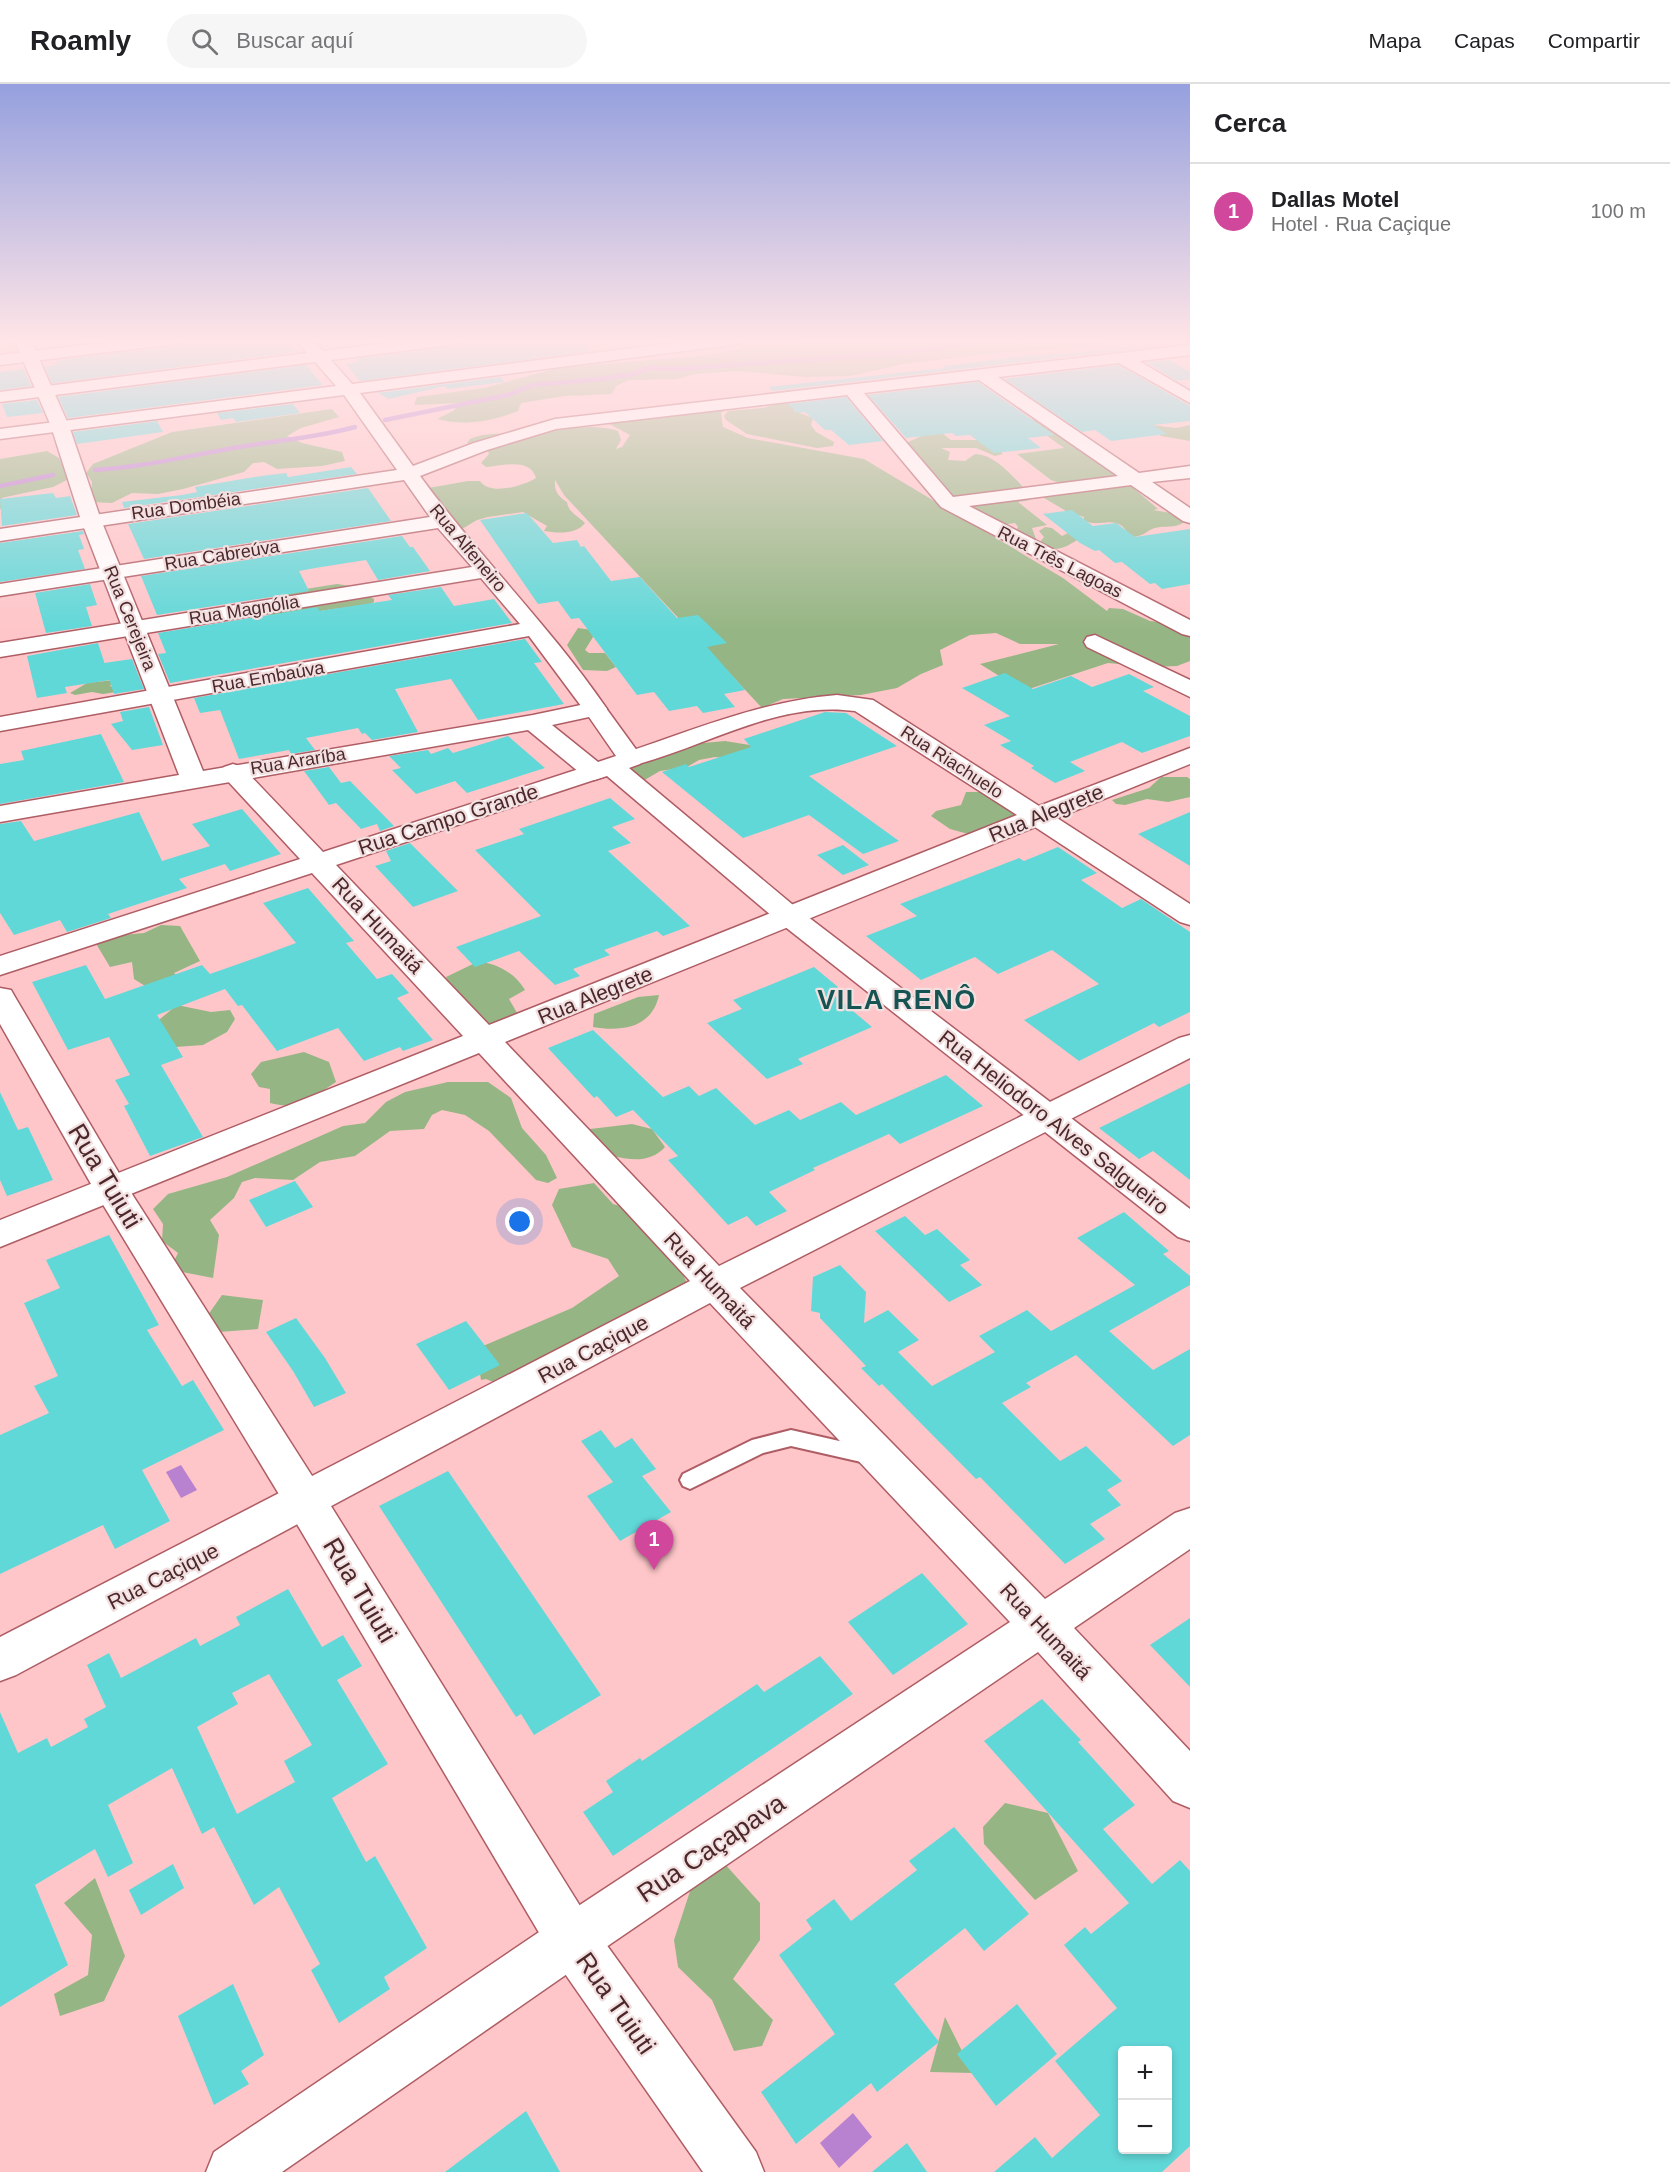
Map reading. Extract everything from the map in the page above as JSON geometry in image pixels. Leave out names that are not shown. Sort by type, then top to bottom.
[{"type":"street","name":"Rua Cerejeira","points":[[63,436],[91,520],[193,779]]},
{"type":"street","name":"Rua Alfeneiro","points":[[382,436],[443,521],[535,628],[595,709],[612,765]]},
{"type":"street","name":"Rua Dombéia","points":[[0,535],[409,474],[445,458],[508,436]]},
{"type":"street","name":"Rua Três Lagoas","points":[[891,436],[948,503],[1190,629]]},
{"type":"street","points":[[1073,436],[1190,517]]},
{"type":"street","points":[[948,503],[1190,472]]},
{"type":"street","name":"Rua Cabreúva","points":[[0,590],[443,521]]},
{"type":"street","name":"Rua Magnólia","points":[[0,650],[487,571]]},
{"type":"street","name":"Rua Embaúva","points":[[0,724],[535,628]]},
{"type":"street","points":[[1095,642],[1169,677],[1190,690]]},
{"type":"street","name":"Rua Campo Grande","points":[[0,966],[749,719],[805,705],[839,702],[865,705]]},
{"type":"street","name":"Rua Riachuelo","points":[[865,705],[1190,916]]},
{"type":"street","name":"Rua Araríba","points":[[0,814],[233,772],[534,722],[595,709]]},
{"type":"street","name":"Rua Heliodoro Alves Salgueiro","points":[[534,722],[612,765],[789,916],[1047,1114],[1190,1228]]},
{"type":"street","name":"Rua Alegrete","points":[[0,1234],[1190,755]]},
{"type":"street","name":"Rua Humaitá","points":[[233,772],[715,1285],[1043,1626],[1190,1785]]},
{"type":"street","name":"Rua Tuiuti","points":[[0,997],[111,1189],[306,1502],[573,1940],[736,2172]]},
{"type":"street","name":"Rua Caçique","points":[[0,1660],[306,1502],[715,1285],[1047,1114],[1190,1045]]},
{"type":"street","name":"Rua Caçapava","points":[[234,2172],[573,1940],[1190,1526]]},
{"type":"lane","points":[[690,1480],[759,1446],[791,1437],[883,1460]]},
{"type":"green space","points":[[161,436],[288,436],[302,443],[342,452],[345,461],[322,466],[277,469],[264,462],[253,463],[244,472],[158,494],[132,493],[112,503],[91,502],[92,482],[86,473],[93,464]]},
{"type":"green space","points":[[620,436],[621,440],[616,449],[622,447],[629,436],[744,436],[864,459],[1063,578],[1107,611],[1109,608],[1123,609],[1150,621],[1168,623],[1190,633],[1190,661],[1177,666],[1153,667],[1108,663],[1023,691],[980,664],[1059,644],[1020,644],[996,633],[970,635],[940,650],[943,665],[897,688],[861,695],[783,699],[762,708],[564,495],[555,480],[557,493],[567,502],[571,511],[585,523],[577,530],[560,533],[544,531],[547,526],[523,512],[488,517],[477,520],[462,529],[449,531],[417,490],[468,481],[480,481],[485,486],[499,489],[523,484],[536,478],[533,471],[522,465],[486,467],[481,463],[489,454],[487,449],[467,443],[470,439],[477,437]]},
{"type":"green space","points":[[759,436],[824,436],[834,442],[833,446],[817,448]]},
{"type":"green space","points":[[920,436],[946,436],[951,440],[988,440],[1003,454],[995,456],[976,448],[941,448],[950,452],[948,460],[965,461],[975,454],[990,458],[1003,467],[1026,490],[952,498],[897,447]]},
{"type":"green space","points":[[1048,436],[1061,436],[1116,476],[1060,483],[1051,480],[1017,454],[1064,448]]},
{"type":"green space","points":[[1164,436],[1190,436],[1190,441]]},
{"type":"green space","points":[[47,451],[59,458],[69,479],[53,487],[1,498],[11,505],[0,509],[0,459]]},
{"type":"green space","points":[[1131,486],[1158,509],[1153,510],[1177,514],[1184,522],[1155,528],[1140,536],[1132,537],[1117,523],[1089,522],[1084,520],[1084,517],[1066,511],[1039,495]]},
{"type":"green space","points":[[1025,496],[1030,500],[1018,502],[1047,525],[1032,528],[1036,539],[1034,541],[1016,531],[1018,527],[1015,523],[1002,525],[965,506]]},
{"type":"green space","points":[[1045,527],[1052,528],[1062,536],[1070,532],[1077,540],[1058,549],[1044,546],[1039,543],[1044,537],[1039,531]]},
{"type":"green space","points":[[337,584],[351,586],[374,599],[374,602],[369,605],[291,617],[277,617],[261,611],[263,604],[273,598],[293,591]]},
{"type":"green space","points":[[578,628],[592,630],[593,637],[585,650],[589,653],[605,653],[616,667],[607,671],[583,670],[567,645]]},
{"type":"green space","points":[[114,680],[110,686],[116,688],[116,692],[75,695],[70,693],[87,683]]},
{"type":"green space","points":[[725,741],[762,747],[735,759],[715,757],[699,760],[687,767],[660,771],[643,781],[623,764],[670,746]]},
{"type":"green space","points":[[1161,777],[1190,779],[1190,797],[1168,802],[1147,799],[1125,805],[1116,804],[1112,800],[1149,788]]},
{"type":"green space","points":[[966,792],[985,792],[1010,801],[1021,821],[979,837],[950,829],[931,816],[936,811],[961,805]]},
{"type":"green space","points":[[161,925],[180,926],[200,961],[174,973],[176,975],[153,991],[134,979],[132,962],[110,967],[95,942],[102,937],[144,933]]},
{"type":"green space","points":[[477,962],[491,964],[505,970],[525,990],[509,999],[520,1018],[477,1035],[446,977]]},
{"type":"green space","points":[[659,995],[650,1015],[634,1025],[614,1029],[593,1027],[594,1014],[638,997]]},
{"type":"green space","points":[[177,1005],[211,1012],[230,1010],[235,1019],[227,1032],[203,1045],[176,1047],[143,1033]]},
{"type":"green space","points":[[304,1052],[329,1062],[336,1082],[312,1099],[298,1105],[270,1103],[270,1089],[259,1087],[251,1074],[261,1062]]},
{"type":"green space","points":[[448,1082],[488,1082],[511,1098],[522,1128],[546,1155],[557,1178],[548,1183],[536,1180],[489,1131],[465,1115],[442,1110],[432,1115],[424,1129],[390,1131],[355,1156],[320,1162],[293,1180],[255,1178],[242,1182],[234,1198],[210,1220],[219,1235],[213,1278],[177,1271],[173,1263],[178,1253],[162,1241],[163,1224],[153,1209],[168,1194],[227,1177],[343,1126],[365,1123],[386,1102],[405,1092]]},
{"type":"green space","points":[[632,1124],[652,1129],[665,1147],[649,1157],[622,1158],[594,1151],[586,1132],[590,1129]]},
{"type":"green space","points":[[594,1183],[613,1204],[634,1210],[668,1245],[689,1287],[505,1387],[486,1379],[481,1380],[476,1349],[572,1308],[619,1276],[608,1259],[572,1247],[552,1205],[559,1189]]},
{"type":"green space","points":[[222,1295],[263,1300],[258,1329],[205,1333],[203,1322]]},
{"type":"green space","points":[[1005,1803],[1048,1813],[1078,1871],[1035,1900],[984,1844],[983,1827]]},
{"type":"green space","points":[[723,1862],[760,1903],[760,1940],[733,1979],[773,2020],[762,2046],[734,2051],[712,2000],[678,1967],[674,1940],[697,1870]]},
{"type":"green space","points":[[95,1878],[125,1956],[104,2001],[60,2016],[54,1994],[88,1975],[92,1935],[64,1903]]},
{"type":"green space","points":[[945,2017],[973,2073],[930,2072]]},
{"type":"shaded area","points":[[181,1465],[197,1490],[181,1498],[166,1472]]},
{"type":"shaded area","points":[[853,2113],[872,2137],[839,2168],[820,2143]]},
{"type":"building","points":[[74,436],[131,436],[77,444]]},
{"type":"building","points":[[839,436],[879,436],[883,441],[849,445]]},
{"type":"building","points":[[972,436],[1042,436],[1028,438],[1041,448],[994,453]]},
{"type":"building","points":[[1104,436],[1147,436],[1111,441]]},
{"type":"building","points":[[351,467],[357,474],[124,508],[122,502],[182,495],[197,492],[195,487],[261,476],[286,473],[288,477]]},
{"type":"building","points":[[368,488],[391,521],[144,559],[128,524]]},
{"type":"building","points":[[53,493],[56,498],[70,496],[77,515],[2,526],[0,499]]},
{"type":"building","points":[[1072,510],[1093,526],[1116,523],[1135,537],[1190,529],[1190,584],[1162,589],[1155,583],[1150,584],[1122,562],[1115,563],[1099,550],[1095,551],[1080,543],[1043,514]]},
{"type":"building","points":[[527,513],[553,543],[577,540],[611,581],[640,577],[677,618],[698,615],[727,643],[707,647],[745,690],[724,694],[735,707],[703,713],[697,706],[669,711],[654,692],[637,695],[579,618],[571,619],[558,601],[538,604],[480,520]]},
{"type":"building","points":[[83,531],[84,534],[79,535],[84,549],[78,550],[85,569],[0,582],[0,543]]},
{"type":"building","points":[[402,536],[430,571],[378,580],[366,560],[315,568],[299,571],[309,591],[157,615],[141,576]]},
{"type":"building","points":[[90,584],[97,605],[86,607],[92,626],[46,633],[35,593]]},
{"type":"building","points":[[441,587],[454,606],[494,599],[512,623],[170,683],[158,654],[166,653],[158,633],[318,607],[319,611],[392,600],[388,595]]},
{"type":"building","points":[[525,639],[542,662],[534,663],[564,704],[478,720],[451,679],[395,689],[418,732],[372,740],[365,733],[362,734],[358,728],[306,738],[315,750],[291,754],[289,750],[239,759],[220,710],[200,713],[194,698]]},
{"type":"building","points":[[98,643],[110,680],[65,687],[67,693],[37,698],[27,656]]},
{"type":"building","points":[[132,659],[144,689],[114,694],[104,663]]},
{"type":"building","points":[[1005,673],[1033,689],[1071,676],[1092,687],[1129,674],[1154,687],[1143,691],[1190,716],[1190,736],[1142,753],[1122,742],[1070,762],[1085,771],[1055,783],[1031,768],[1034,766],[1000,745],[1011,741],[984,725],[1010,716],[962,688]]},
{"type":"building","points":[[149,707],[163,745],[132,750],[111,724],[123,721],[120,712]]},
{"type":"building","points":[[825,712],[846,713],[897,746],[809,776],[899,841],[863,854],[809,815],[743,838],[662,772],[686,764],[689,767],[751,747],[744,739]]},
{"type":"building","points":[[101,734],[124,782],[0,804],[0,764],[24,760],[21,751]]},
{"type":"building","points":[[508,736],[545,768],[467,793],[455,781],[416,794],[392,770],[401,768],[389,756],[428,750],[431,754],[448,748],[453,753]]},
{"type":"building","points":[[329,767],[341,783],[350,781],[394,826],[380,831],[377,824],[361,829],[336,803],[329,805],[304,771]]},
{"type":"building","points":[[610,798],[635,819],[612,827],[631,843],[608,851],[690,926],[663,936],[657,931],[604,950],[610,955],[573,969],[580,976],[555,985],[519,951],[475,967],[456,947],[541,916],[475,850],[524,834],[519,829]]},
{"type":"building","points":[[242,809],[281,854],[230,871],[225,864],[179,879],[187,888],[108,914],[111,918],[67,932],[60,920],[14,935],[0,913],[0,824],[21,821],[34,841],[139,812],[162,861],[210,846],[192,824]]},
{"type":"building","points":[[1190,812],[1190,866],[1138,834]]},
{"type":"building","points":[[410,843],[458,891],[413,907],[375,866],[391,861],[386,851]]},
{"type":"building","points":[[843,845],[869,865],[843,875],[817,855]]},
{"type":"building","points":[[1058,847],[1097,873],[1081,880],[1122,908],[1141,899],[1190,932],[1190,1012],[1159,1027],[1154,1023],[1079,1061],[1024,1020],[1099,984],[1052,950],[998,974],[975,957],[921,980],[866,936],[917,916],[900,904],[1019,858],[1024,861]]},
{"type":"building","points":[[308,888],[354,941],[346,943],[377,979],[392,974],[409,993],[397,998],[433,1040],[403,1051],[400,1047],[364,1061],[338,1028],[277,1051],[242,1005],[238,1006],[225,989],[157,1015],[183,1057],[161,1065],[203,1137],[150,1156],[124,1106],[129,1104],[115,1080],[130,1075],[109,1037],[68,1050],[32,982],[86,965],[105,999],[202,965],[210,974],[296,943],[263,903]]},
{"type":"building","points":[[814,967],[838,987],[829,991],[872,1027],[798,1059],[803,1064],[767,1079],[707,1023],[742,1009],[733,1000]]},
{"type":"building","points":[[593,1030],[663,1097],[689,1086],[699,1096],[716,1088],[755,1125],[789,1110],[800,1120],[841,1102],[856,1115],[946,1075],[983,1106],[900,1144],[889,1134],[813,1168],[815,1170],[769,1192],[787,1211],[756,1226],[747,1216],[728,1225],[668,1160],[678,1156],[633,1110],[616,1117],[597,1096],[594,1098],[548,1048]]},
{"type":"building","points":[[1190,1083],[1190,1180],[1153,1151],[1139,1159],[1099,1128]]},
{"type":"building","points":[[0,1092],[18,1130],[28,1127],[53,1180],[7,1196],[0,1180]]},
{"type":"building","points":[[295,1181],[313,1207],[266,1227],[249,1200]]},
{"type":"building","points":[[1124,1212],[1169,1251],[1163,1254],[1190,1276],[1190,1285],[1109,1331],[1153,1370],[1190,1349],[1190,1435],[1173,1446],[1076,1355],[1026,1383],[1031,1387],[1002,1403],[1060,1461],[1086,1446],[1122,1481],[1107,1490],[1121,1505],[1090,1524],[1105,1539],[1065,1564],[980,1477],[976,1479],[882,1384],[879,1386],[861,1368],[866,1366],[820,1318],[820,1313],[811,1311],[813,1277],[840,1265],[866,1292],[864,1323],[888,1310],[919,1340],[898,1352],[932,1386],[995,1352],[979,1336],[1027,1310],[1051,1331],[1135,1285],[1077,1238]]},
{"type":"building","points":[[905,1216],[925,1235],[937,1229],[970,1260],[960,1265],[982,1285],[949,1302],[875,1231]]},
{"type":"building","points":[[109,1235],[159,1325],[147,1330],[182,1386],[193,1380],[224,1430],[142,1470],[170,1521],[115,1549],[103,1525],[0,1574],[0,1435],[49,1413],[34,1386],[58,1376],[24,1303],[60,1288],[46,1260]]},
{"type":"building","points":[[296,1318],[325,1358],[346,1393],[314,1407],[266,1332]]},
{"type":"building","points":[[466,1321],[500,1365],[449,1390],[416,1344]]},
{"type":"building","points":[[601,1430],[615,1448],[632,1438],[656,1469],[642,1476],[671,1512],[620,1541],[587,1496],[613,1482],[581,1441]]},
{"type":"building","points":[[448,1471],[601,1695],[534,1735],[521,1714],[516,1717],[379,1506]]},
{"type":"building","points":[[922,1573],[968,1624],[893,1675],[848,1622]]},
{"type":"building","points":[[288,1589],[322,1647],[343,1635],[362,1666],[337,1680],[388,1764],[332,1798],[366,1862],[375,1856],[427,1948],[384,1977],[390,1989],[339,2023],[311,1970],[320,1964],[279,1887],[254,1905],[214,1827],[202,1834],[172,1768],[108,1805],[133,1863],[108,1877],[95,1849],[35,1885],[68,1965],[0,2007],[0,1712],[18,1753],[47,1738],[51,1747],[88,1727],[84,1719],[106,1707],[87,1665],[109,1653],[121,1678],[196,1638],[200,1646],[240,1625],[236,1617]],"holes":[[[269,1674],[312,1745],[284,1761],[295,1782],[237,1814],[197,1727],[238,1704],[232,1693]]]},
{"type":"building","points":[[1190,1618],[1190,1687],[1150,1645]]},
{"type":"building","points":[[820,1656],[853,1694],[613,1856],[583,1812],[613,1792],[606,1781],[640,1758],[642,1761],[757,1684],[764,1692]]},
{"type":"building","points":[[1042,1699],[1081,1740],[1078,1742],[1135,1805],[1103,1829],[1152,1884],[1180,1860],[1190,1871],[1190,2146],[1162,2172],[994,2172],[1035,2137],[1052,2158],[1100,2115],[1055,2061],[1117,2008],[1064,1945],[1085,1927],[1091,1934],[1129,1903],[984,1741]]},
{"type":"building","points":[[954,1827],[1029,1914],[984,1951],[965,1928],[894,1984],[939,2042],[877,2092],[871,2083],[796,2144],[761,2092],[835,2034],[779,1955],[812,1929],[806,1920],[834,1899],[851,1921],[917,1870],[909,1861]]},
{"type":"building","points":[[173,1864],[184,1888],[141,1915],[129,1890]]},
{"type":"building","points":[[233,1984],[264,2055],[241,2071],[249,2084],[214,2105],[178,2016]]},
{"type":"building","points":[[1017,2004],[1057,2054],[996,2106],[957,2054]]},
{"type":"building","points":[[526,2111],[560,2172],[445,2172]]},
{"type":"building","points":[[907,2143],[927,2172],[872,2172]]},
{"type":"waterway","points":[[95,470],[152,463],[311,436]]},
{"type":"waterway","points":[[0,486],[53,475]]},
{"type":"place","name":"Dallas Motel","points":[[654,1570]]},
{"type":"district","name":"VILA RENÔ","points":[[897,1000]]}]
